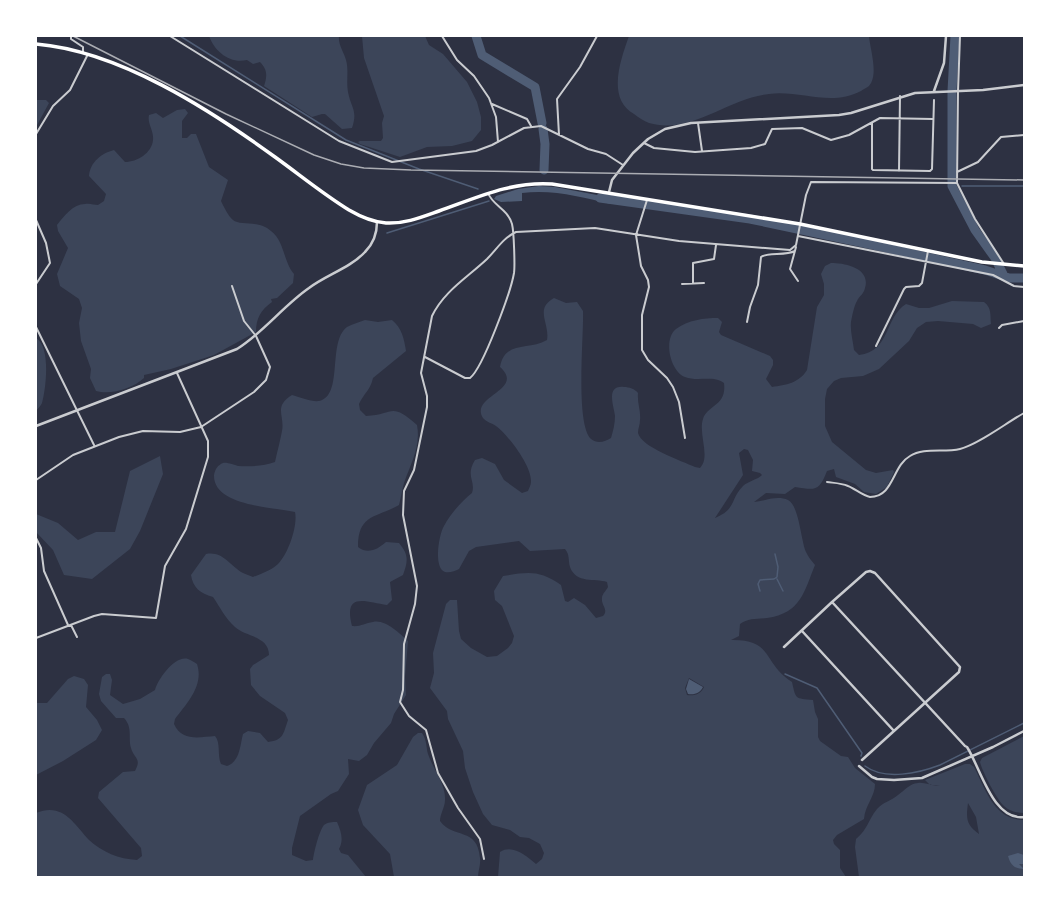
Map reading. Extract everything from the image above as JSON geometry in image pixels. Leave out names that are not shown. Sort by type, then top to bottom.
[{"type":"main road","points":[[36,44],[83,52],[138,73],[202,109],[257,144],[349,210],[362,218],[377,222],[403,222],[420,218],[488,193],[513,186],[538,183],[609,192],[647,201],[800,224],[928,253],[994,264],[1024,266]]},
{"type":"street","points":[[71,36],[71,39],[83,47],[83,52]]},
{"type":"street","points":[[170,36],[339,141],[392,162],[485,149],[518,130],[531,126],[541,126],[588,148],[606,154],[624,164]]},
{"type":"street","points":[[442,36],[457,60],[474,76],[492,104],[496,117],[498,142]]},
{"type":"street","points":[[559,135],[557,99],[580,67],[597,36]]},
{"type":"street","points":[[934,91],[944,63],[946,36]]},
{"type":"street","points":[[960,36],[956,91],[956,183],[975,219],[1003,265]]},
{"type":"street","points":[[36,134],[53,106],[70,90],[88,54]]},
{"type":"street","points":[[609,192],[612,180],[624,164],[644,143],[665,129],[698,123],[839,115],[862,110],[915,92],[956,91],[1024,85]]},
{"type":"street","points":[[899,171],[900,96]]},
{"type":"street","points":[[872,123],[873,170],[930,171],[932,169],[934,100]]},
{"type":"street","points":[[492,104],[527,119],[531,126]]},
{"type":"street","points":[[644,143],[654,148],[680,149],[695,152],[762,146],[766,142],[772,129],[802,128],[824,138],[835,140],[880,118],[933,119]]},
{"type":"street","points":[[698,123],[702,151]]},
{"type":"street","points":[[957,172],[978,162],[1001,137],[1024,134]]},
{"type":"street","points":[[798,281],[790,269],[795,252],[808,185],[811,182],[956,183]]},
{"type":"street","points":[[424,357],[465,378],[470,378],[481,363],[500,318],[515,267],[512,224],[503,208],[492,201],[488,193]]},
{"type":"street","points":[[647,201],[636,235],[641,266],[648,280],[649,287],[642,315],[642,350],[648,360],[670,381],[673,387],[679,402],[685,438]]},
{"type":"street","points":[[36,220],[46,243],[50,263],[36,284]]},
{"type":"street","points":[[36,426],[226,354],[256,336],[307,289],[353,262],[364,253],[375,238],[377,222]]},
{"type":"street","points":[[484,859],[480,839],[458,808],[438,773],[426,730],[409,716],[400,702],[403,690],[404,644],[415,604],[417,586],[404,515],[404,491],[414,470],[427,407],[427,396],[421,373],[432,316],[436,308],[448,293],[487,259],[506,238],[516,232],[585,228],[716,245],[787,250],[793,249],[796,245]]},
{"type":"street","points":[[798,236],[993,275],[1014,286],[1024,287]]},
{"type":"street","points":[[693,283],[693,263],[714,259],[716,245]]},
{"type":"street","points":[[747,322],[750,307],[758,286],[761,257],[765,255],[784,255],[795,252]]},
{"type":"street","points":[[876,346],[904,289],[906,287],[919,286],[922,283],[928,253]]},
{"type":"street","points":[[682,284],[704,283]]},
{"type":"street","points":[[36,480],[73,455],[94,445],[144,431],[180,432],[202,427],[250,396],[266,380],[270,367],[256,336],[244,321],[232,286]]},
{"type":"street","points":[[998,328],[1002,325],[1024,320]]},
{"type":"street","points":[[36,327],[94,445]]},
{"type":"street","points":[[36,638],[102,614],[156,618],[164,566],[186,529],[208,457],[208,441],[177,373]]},
{"type":"street","points":[[827,482],[844,484],[869,497],[881,494],[889,488],[902,461],[910,455],[919,452],[943,452],[962,448],[1024,412]]},
{"type":"street","points":[[36,538],[41,548],[44,571],[77,637]]},
{"type":"street","points":[[784,647],[832,602],[866,572],[870,571],[875,573],[960,666],[959,672],[862,760]]},
{"type":"street","points":[[832,602],[966,747],[999,808],[1008,816],[1024,817]]},
{"type":"street","points":[[802,631],[894,731]]},
{"type":"street","points":[[859,766],[877,779],[894,780],[922,778],[1024,731]]},
{"type":"shaded area","points":[[209,36],[339,36],[339,42],[347,64],[348,92],[354,113],[352,128],[342,129],[325,114],[312,117],[264,86],[266,74],[260,62],[253,64],[247,60],[235,60],[224,56],[215,47]]},
{"type":"shaded area","points":[[362,36],[425,36],[429,45],[443,54],[467,82],[477,102],[481,117],[481,130],[472,141],[452,146],[427,147],[400,157],[360,144],[358,142],[360,141],[381,141],[383,138],[382,123],[384,116],[364,58]]},
{"type":"shaded area","points":[[629,36],[869,36],[874,69],[872,81],[869,86],[850,96],[827,98],[781,93],[769,94],[739,102],[695,120],[680,124],[665,125],[649,123],[625,107],[620,98],[618,78],[622,56]]},
{"type":"shaded area","points":[[36,100],[46,100],[49,103],[36,127]]},
{"type":"shaded area","points":[[185,109],[188,113],[182,121],[182,138],[187,138],[191,134],[196,134],[209,167],[228,180],[221,201],[228,214],[236,222],[261,225],[276,235],[282,246],[290,269],[294,274],[293,283],[277,298],[271,299],[272,302],[262,311],[258,318],[256,332],[214,355],[171,369],[144,375],[144,378],[139,382],[127,388],[115,392],[96,391],[90,378],[91,369],[81,341],[79,323],[82,308],[79,299],[60,286],[57,274],[68,248],[58,231],[57,225],[73,208],[87,204],[98,205],[104,201],[106,194],[89,176],[92,166],[97,159],[105,153],[114,150],[125,162],[130,162],[143,156],[150,149],[153,140],[149,115],[156,113],[163,118],[177,110]]},
{"type":"shaded area","points":[[539,186],[555,187],[613,198],[611,204],[567,194],[533,192],[522,193],[522,201],[501,202],[494,199],[496,196],[518,189]]},
{"type":"shaded area","points":[[831,263],[843,264],[856,268],[861,271],[866,281],[863,293],[858,299],[853,311],[851,322],[854,350],[859,355],[869,352],[877,347],[882,341],[894,317],[906,304],[919,308],[929,308],[952,301],[984,302],[987,304],[989,309],[991,324],[981,328],[973,324],[938,321],[926,322],[917,328],[909,341],[879,369],[863,376],[841,378],[834,381],[827,389],[825,399],[825,426],[832,442],[866,470],[876,473],[893,470],[894,472],[887,487],[876,494],[864,492],[855,484],[836,477],[834,469],[827,471],[821,483],[816,488],[807,489],[795,487],[785,494],[766,493],[754,502],[780,498],[788,500],[792,503],[797,516],[804,547],[815,565],[800,600],[794,606],[778,615],[743,622],[740,624],[739,636],[731,640],[754,643],[761,648],[783,675],[792,682],[794,692],[797,697],[813,700],[818,719],[818,737],[820,741],[841,756],[848,757],[855,768],[875,784],[875,789],[866,809],[864,819],[837,835],[833,840],[834,844],[840,850],[840,868],[846,877],[498,877],[500,852],[510,849],[514,850],[536,864],[542,859],[544,853],[540,844],[529,838],[520,837],[510,830],[492,825],[483,814],[473,792],[465,768],[463,751],[448,719],[447,711],[430,688],[434,673],[433,653],[446,604],[450,600],[457,600],[461,639],[471,648],[487,657],[497,656],[508,648],[512,643],[514,636],[502,606],[495,600],[494,591],[503,576],[534,573],[553,580],[561,585],[565,601],[568,602],[574,598],[585,605],[596,618],[605,614],[602,597],[608,587],[607,582],[577,576],[570,567],[567,551],[565,549],[530,551],[519,541],[476,547],[469,551],[459,569],[445,572],[441,569],[438,558],[440,536],[453,512],[472,493],[473,485],[471,470],[475,460],[482,458],[495,464],[504,480],[522,493],[528,491],[531,484],[528,468],[513,443],[501,430],[483,418],[481,410],[483,404],[506,382],[506,375],[500,367],[503,359],[512,349],[547,340],[547,328],[544,312],[548,302],[554,298],[566,303],[577,302],[583,311],[581,378],[583,416],[586,430],[591,439],[596,442],[601,442],[611,438],[615,419],[612,402],[614,389],[618,387],[630,388],[638,393],[640,422],[638,433],[641,438],[646,443],[663,453],[700,468],[704,458],[702,431],[703,419],[705,414],[720,401],[723,396],[724,383],[715,379],[695,379],[685,377],[680,374],[672,362],[670,354],[669,347],[672,334],[676,329],[691,322],[702,319],[718,318],[722,322],[719,332],[721,335],[770,356],[773,360],[773,365],[766,379],[772,387],[792,383],[800,378],[807,370],[817,307],[824,295],[824,284],[821,274],[825,266]],"holes":[[[744,449],[748,450],[753,460],[752,471],[762,475],[743,486],[727,511],[715,518],[743,475],[739,453]],[[689,678],[704,687],[699,693],[695,695],[687,695],[685,688]]]},
{"type":"shaded area","points":[[365,320],[378,322],[392,320],[400,330],[406,351],[373,378],[359,404],[360,410],[366,416],[392,411],[402,413],[417,425],[418,440],[415,454],[404,483],[399,505],[370,518],[361,528],[359,536],[358,547],[365,551],[376,549],[386,542],[399,543],[405,551],[407,558],[403,575],[390,582],[392,600],[387,605],[358,601],[354,603],[351,608],[350,615],[352,626],[373,622],[382,623],[392,627],[408,641],[405,677],[406,695],[394,714],[391,723],[374,743],[367,755],[359,761],[348,759],[349,774],[338,791],[331,794],[300,816],[292,848],[292,855],[306,861],[313,860],[314,852],[322,828],[327,823],[337,822],[341,836],[341,846],[339,849],[341,853],[348,855],[366,877],[36,877],[36,813],[45,810],[54,810],[67,816],[89,840],[105,851],[117,856],[137,860],[142,856],[141,848],[98,798],[99,792],[123,772],[135,771],[138,763],[132,752],[127,722],[124,718],[116,718],[101,701],[99,694],[102,677],[106,674],[110,674],[112,680],[110,695],[123,704],[140,699],[155,690],[163,674],[178,661],[188,659],[197,664],[199,672],[197,686],[190,700],[175,719],[174,724],[177,730],[187,736],[215,736],[218,742],[221,764],[227,766],[235,761],[239,753],[243,734],[248,731],[260,733],[268,742],[277,740],[284,733],[288,720],[285,713],[260,696],[251,685],[250,669],[253,665],[269,655],[268,649],[261,640],[231,624],[213,597],[204,594],[195,587],[191,575],[206,554],[217,554],[241,572],[253,577],[273,568],[282,559],[289,547],[294,532],[296,518],[295,512],[259,506],[233,499],[223,493],[216,485],[214,475],[215,471],[218,466],[223,463],[247,466],[275,462],[283,425],[281,407],[283,403],[292,395],[316,401],[327,397],[334,379],[336,356],[341,334],[347,327]]},
{"type":"shaded area","points":[[36,338],[41,343],[46,358],[46,378],[42,403],[36,411]]},
{"type":"shaded area","points":[[160,456],[163,474],[140,531],[130,549],[92,579],[64,575],[53,550],[36,532],[36,514],[58,523],[78,540],[96,532],[115,532],[130,471]]},
{"type":"shaded area","points":[[74,676],[84,679],[88,685],[86,707],[97,720],[102,730],[96,740],[63,761],[36,775],[36,703],[47,703],[68,679]]},
{"type":"shaded area","points":[[689,679],[703,687],[699,692],[695,694],[688,694],[686,689]]},
{"type":"shaded area","points":[[418,733],[422,733],[424,736],[430,760],[445,794],[445,803],[440,821],[446,827],[470,837],[474,841],[478,848],[480,858],[478,877],[394,877],[390,854],[363,825],[358,810],[367,785],[397,765],[413,737]]},
{"type":"shaded area","points":[[1024,736],[1024,813],[1006,808],[1001,803],[990,785],[980,762],[982,758]]},
{"type":"shaded area","points":[[965,764],[970,764],[974,767],[987,794],[998,809],[1005,815],[1014,819],[1024,820],[1024,877],[859,877],[855,847],[856,839],[866,828],[877,809],[912,785],[921,783],[929,784],[925,780]],"holes":[[[968,803],[976,817],[979,834],[969,824],[967,817]]]},
{"type":"shaded area","points":[[1018,853],[1024,855],[1024,864],[1019,864],[1024,869],[1013,866],[1009,859],[1008,856]]},
{"type":"waterway","points":[[180,36],[346,140],[419,169],[478,189]]},
{"type":"waterway","points":[[476,36],[482,55],[535,87],[542,123]]},
{"type":"waterway","points":[[955,36],[952,91],[952,186],[975,230],[995,258],[1003,274]]},
{"type":"waterway","points":[[543,129],[545,144],[544,170]]},
{"type":"waterway","points":[[962,186],[1024,186]]},
{"type":"waterway","points":[[600,198],[750,219],[985,270],[1009,278],[1024,278]]},
{"type":"waterway","points":[[387,233],[489,201]]},
{"type":"waterway","points":[[760,591],[758,584],[760,580],[774,579],[777,577],[778,567],[775,554]]},
{"type":"waterway","points":[[777,579],[783,591]]},
{"type":"waterway","points":[[785,674],[817,688],[862,753],[861,756]]},
{"type":"waterway","points":[[865,766],[873,771],[892,774],[922,771],[940,765],[1024,723]]},
{"type":"railway","points":[[73,36],[226,114],[314,155],[341,164],[364,168],[1024,180]]}]
